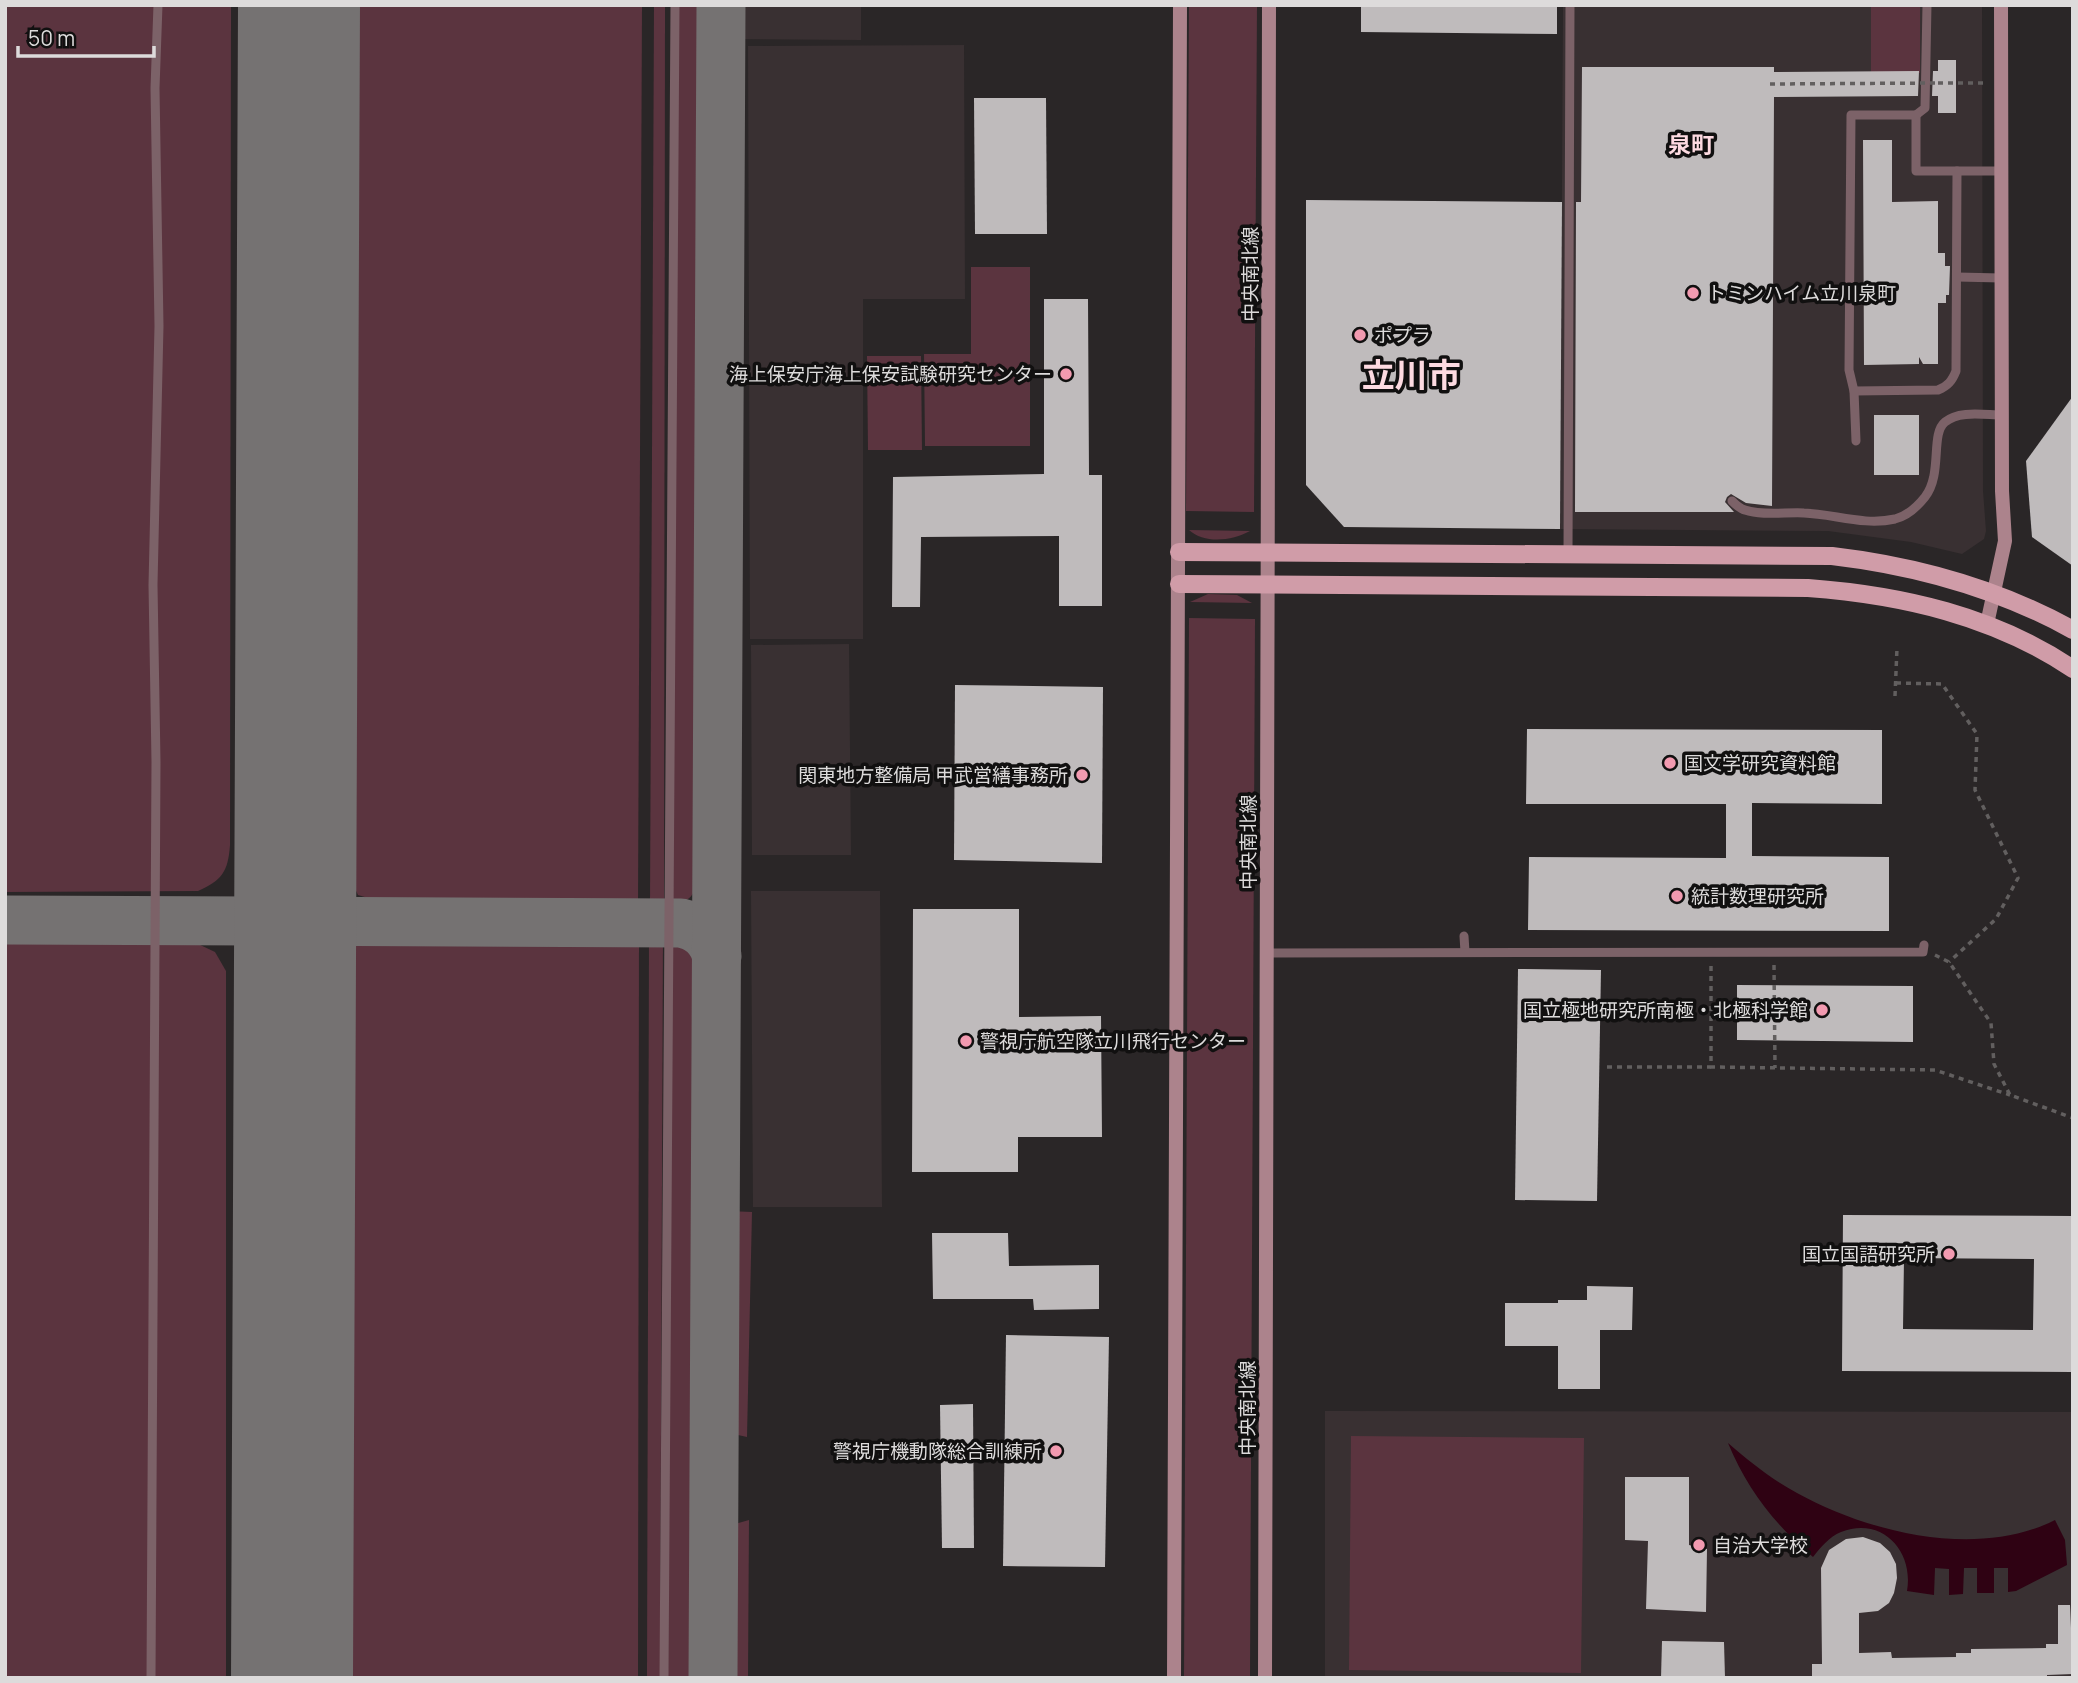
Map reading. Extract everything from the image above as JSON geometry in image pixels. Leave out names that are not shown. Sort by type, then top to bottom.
[{"type":"main road","points":[[1174,1678],[1180,5]]},
{"type":"main road","name":"中央南北線","points":[[1265,1678],[1269,5]]},
{"type":"main road","points":[[1987,624],[2005,541],[2001,5]]},
{"type":"main road","points":[[1179,552],[1832,556],[1903,566],[1994,592],[2073,630]]},
{"type":"main road","points":[[1179,584],[1808,588],[1852,591],[1927,606],[1987,624],[2024,639],[2073,669]]},
{"type":"lane","points":[[151,1678],[156,762],[153,585],[159,326],[155,88],[158,5]]},
{"type":"lane","points":[[664,1678],[675,5]]},
{"type":"lane","points":[[1568,554],[1571,5]]},
{"type":"lane","points":[[1856,441],[1854,391],[1849,370],[1851,114],[1916,116],[1926,108],[1927,5]]},
{"type":"lane","points":[[1916,116],[1916,170],[2001,172]]},
{"type":"lane","points":[[1854,391],[1938,390],[1953,380],[1956,371],[1957,171]]},
{"type":"lane","points":[[1956,277],[2001,278]]},
{"type":"lane","points":[[1732,501],[1744,510],[1880,521],[1897,518],[1910,512],[1931,489],[1935,476],[1937,434],[1941,424],[1961,415],[2002,415]]},
{"type":"lane","points":[[1464,936],[1465,952]]},
{"type":"lane","points":[[1268,953],[1924,949]]},
{"type":"path","points":[[1770,84],[1987,83]]},
{"type":"path","points":[[1895,695],[1897,648]]},
{"type":"path","points":[[1896,683],[1941,684],[1977,734],[1975,790],[2018,878],[1996,919],[1949,962]]},
{"type":"path","points":[[1924,949],[1949,962],[1991,1023],[1994,1064],[2010,1094]]},
{"type":"path","points":[[1711,952],[1711,1067]]},
{"type":"path","points":[[1774,952],[1775,1068]]},
{"type":"path","points":[[1607,1067],[1935,1070],[2073,1118]]},
{"type":"shaded area","points":[[5,5],[231,5],[230,845],[228,862],[222,874],[213,883],[198,891],[5,892]]},
{"type":"shaded area","points":[[354,5],[642,5],[638,903],[385,903],[358,895],[351,880]]},
{"type":"shaded area","points":[[654,5],[665,5],[664,904],[650,905]]},
{"type":"shaded area","points":[[675,5],[702,5],[698,879],[690,897],[673,905]]},
{"type":"shaded area","points":[[726,5],[861,5],[861,40],[726,39]]},
{"type":"shaded area","points":[[1189,5],[1257,5],[1254,512],[1186,511]]},
{"type":"shaded area","points":[[1563,5],[1982,5],[1984,539],[1962,554],[1911,542],[1828,531],[1560,529]]},
{"type":"shaded area","points":[[1871,5],[1920,5],[1920,73],[1871,73]]},
{"type":"shaded area","points":[[964,45],[965,299],[863,299],[863,639],[750,639],[748,46]]},
{"type":"shaded area","points":[[726,47],[741,47],[742,100],[727,100]]},
{"type":"shaded area","points":[[727,209],[742,209],[741,286],[725,286]]},
{"type":"shaded area","points":[[971,267],[1030,267],[1030,446],[925,446],[924,354],[971,354]]},
{"type":"shaded area","points":[[725,304],[743,304],[743,380],[726,380]]},
{"type":"shaded area","points":[[867,356],[921,356],[922,450],[868,450]]},
{"type":"shaded area","points":[[727,396],[742,396],[740,472],[725,472]]},
{"type":"shaded area","points":[[726,488],[742,489],[741,564],[725,564]]},
{"type":"shaded area","points":[[1189,530],[1250,531],[1218,540],[1202,537]]},
{"type":"shaded area","points":[[726,583],[741,584],[741,646],[726,646]]},
{"type":"shaded area","points":[[1208,594],[1237,595],[1252,603],[1190,602]]},
{"type":"shaded area","points":[[1189,618],[1255,619],[1250,1678],[1184,1678]]},
{"type":"shaded area","points":[[849,644],[851,855],[752,855],[751,645]]},
{"type":"shaded area","points":[[751,891],[880,891],[882,1207],[753,1207]]},
{"type":"shaded area","points":[[378,931],[639,931],[638,1678],[349,1678],[350,953],[360,937]]},
{"type":"shaded area","points":[[649,931],[663,931],[660,1678],[647,1678]]},
{"type":"shaded area","points":[[671,931],[690,936],[699,954],[696,1678],[668,1678]]},
{"type":"shaded area","points":[[5,942],[196,943],[215,952],[226,971],[226,1678],[5,1678]]},
{"type":"shaded area","points":[[728,1211],[752,1212],[747,1437],[738,1435],[723,1424]]},
{"type":"shaded area","name":"自治大学校","points":[[1325,1411],[2073,1412],[2073,1678],[1325,1678]]},
{"type":"shaded area","points":[[1351,1436],[1584,1438],[1581,1673],[1349,1670]]},
{"type":"shaded area","points":[[1728,1443],[1752,1463],[1797,1493],[1857,1520],[1890,1529],[1924,1536],[1992,1538],[2025,1532],[2055,1520],[2065,1540],[2067,1565],[2016,1591],[2008,1592],[2008,1568],[1994,1568],[1994,1593],[1977,1593],[1977,1568],[1964,1568],[1963,1594],[1949,1595],[1949,1569],[1935,1568],[1934,1595],[1907,1591],[1908,1576],[1900,1551],[1892,1540],[1882,1533],[1856,1528],[1841,1532],[1829,1539],[1813,1557],[1786,1532],[1763,1505],[1744,1476]]},
{"type":"shaded area","points":[[749,1520],[748,1678],[724,1678],[725,1536],[735,1524]]},
{"type":"building","points":[[1361,5],[1557,5],[1557,34],[1361,32]]},
{"type":"building","points":[[1938,60],[1956,60],[1956,113],[1938,113],[1938,96],[1932,96],[1933,71],[1938,71]]},
{"type":"building","points":[[1582,67],[1774,67],[1774,72],[1919,71],[1918,96],[1774,97],[1772,506],[1746,503],[1731,494],[1725,502],[1734,512],[1575,512],[1576,202],[1581,202]]},
{"type":"building","points":[[974,98],[1046,98],[1047,234],[975,234]]},
{"type":"building","points":[[1863,140],[1892,140],[1892,202],[1938,201],[1938,253],[1945,253],[1945,266],[1950,266],[1949,295],[1946,295],[1946,303],[1938,303],[1938,364],[1923,364],[1919,357],[1919,364],[1864,365]]},
{"type":"building","points":[[1306,200],[1562,202],[1560,529],[1344,527],[1306,485]]},
{"type":"building","points":[[1044,299],[1088,299],[1089,475],[1102,475],[1102,606],[1059,606],[1059,536],[921,537],[920,607],[892,607],[893,477],[1044,474]]},
{"type":"building","points":[[2073,396],[2073,566],[2032,537],[2026,461]]},
{"type":"building","points":[[1874,415],[1919,415],[1919,475],[1874,475]]},
{"type":"building","points":[[955,685],[1103,687],[1102,863],[954,860]]},
{"type":"building","points":[[1527,729],[1882,730],[1882,804],[1752,803],[1752,856],[1889,857],[1889,931],[1528,930],[1529,857],[1726,858],[1726,804],[1526,804]]},
{"type":"building","name":"警視庁航空隊立川飛行センター","points":[[913,909],[1019,909],[1019,1017],[1101,1016],[1102,1137],[1018,1137],[1018,1172],[912,1172]]},
{"type":"building","points":[[1518,969],[1601,970],[1597,1201],[1515,1200]]},
{"type":"building","points":[[1737,985],[1913,986],[1913,1042],[1737,1040]]},
{"type":"building","points":[[1843,1215],[2073,1216],[2073,1372],[1842,1371]],"holes":[[[1904,1258],[2034,1259],[2033,1330],[1903,1329]]]},
{"type":"building","points":[[932,1233],[1008,1233],[1009,1266],[1099,1265],[1099,1309],[1034,1310],[1033,1299],[933,1299]]},
{"type":"building","points":[[1587,1286],[1633,1287],[1632,1330],[1600,1330],[1600,1389],[1558,1389],[1558,1346],[1505,1346],[1505,1303],[1587,1300]]},
{"type":"building","name":"警視庁機動隊総合訓練所","points":[[1006,1335],[1109,1337],[1105,1567],[1003,1566]]},
{"type":"building","points":[[973,1404],[974,1548],[942,1548],[940,1405]]},
{"type":"building","points":[[1625,1477],[1689,1477],[1689,1545],[1707,1549],[1706,1612],[1646,1609],[1648,1541],[1625,1540]]},
{"type":"building","points":[[1863,1537],[1880,1543],[1890,1552],[1896,1564],[1897,1578],[1889,1603],[1878,1611],[1859,1613],[1859,1653],[1891,1652],[1892,1658],[1956,1657],[1956,1653],[1971,1653],[1971,1649],[2046,1648],[2046,1644],[2058,1644],[2058,1605],[2070,1605],[2073,1674],[2047,1675],[2047,1678],[1812,1678],[1812,1664],[1822,1664],[1821,1568],[1829,1550],[1846,1539]]},
{"type":"building","points":[[1662,1641],[1724,1642],[1725,1678],[1661,1678]]},
{"type":"taxiway","points":[[713,1678],[721,5]]},
{"type":"taxiway","points":[[5,920],[681,923],[704,934],[712,943],[717,956]]},
{"type":"runway","points":[[292,1678],[299,5]]},
{"type":"place","name":"トミンハイム立川泉町","points":[[1693,293]]},
{"type":"place","name":"ポプラ","points":[[1360,335]]},
{"type":"place","name":"海上保安庁海上保安試験研究センター","points":[[1066,374]]},
{"type":"place","name":"国文学研究資料館","points":[[1670,763]]},
{"type":"place","name":"関東地方整備局 甲武営繕事務所","points":[[1082,775]]},
{"type":"place","name":"統計数理研究所","points":[[1677,896]]},
{"type":"place","name":"国立極地研究所南極・北極科学館","points":[[1822,1010]]},
{"type":"place","name":"警視庁航空隊立川飛行センター","points":[[966,1041]]},
{"type":"place","name":"国立国語研究所","points":[[1949,1254]]},
{"type":"place","name":"警視庁機動隊総合訓練所","points":[[1056,1451]]},
{"type":"place","name":"自治大学校","points":[[1699,1545]]},
{"type":"district","name":"泉町","points":[[1691,144]]},
{"type":"district","name":"立川市","points":[[1411,374]]}]
